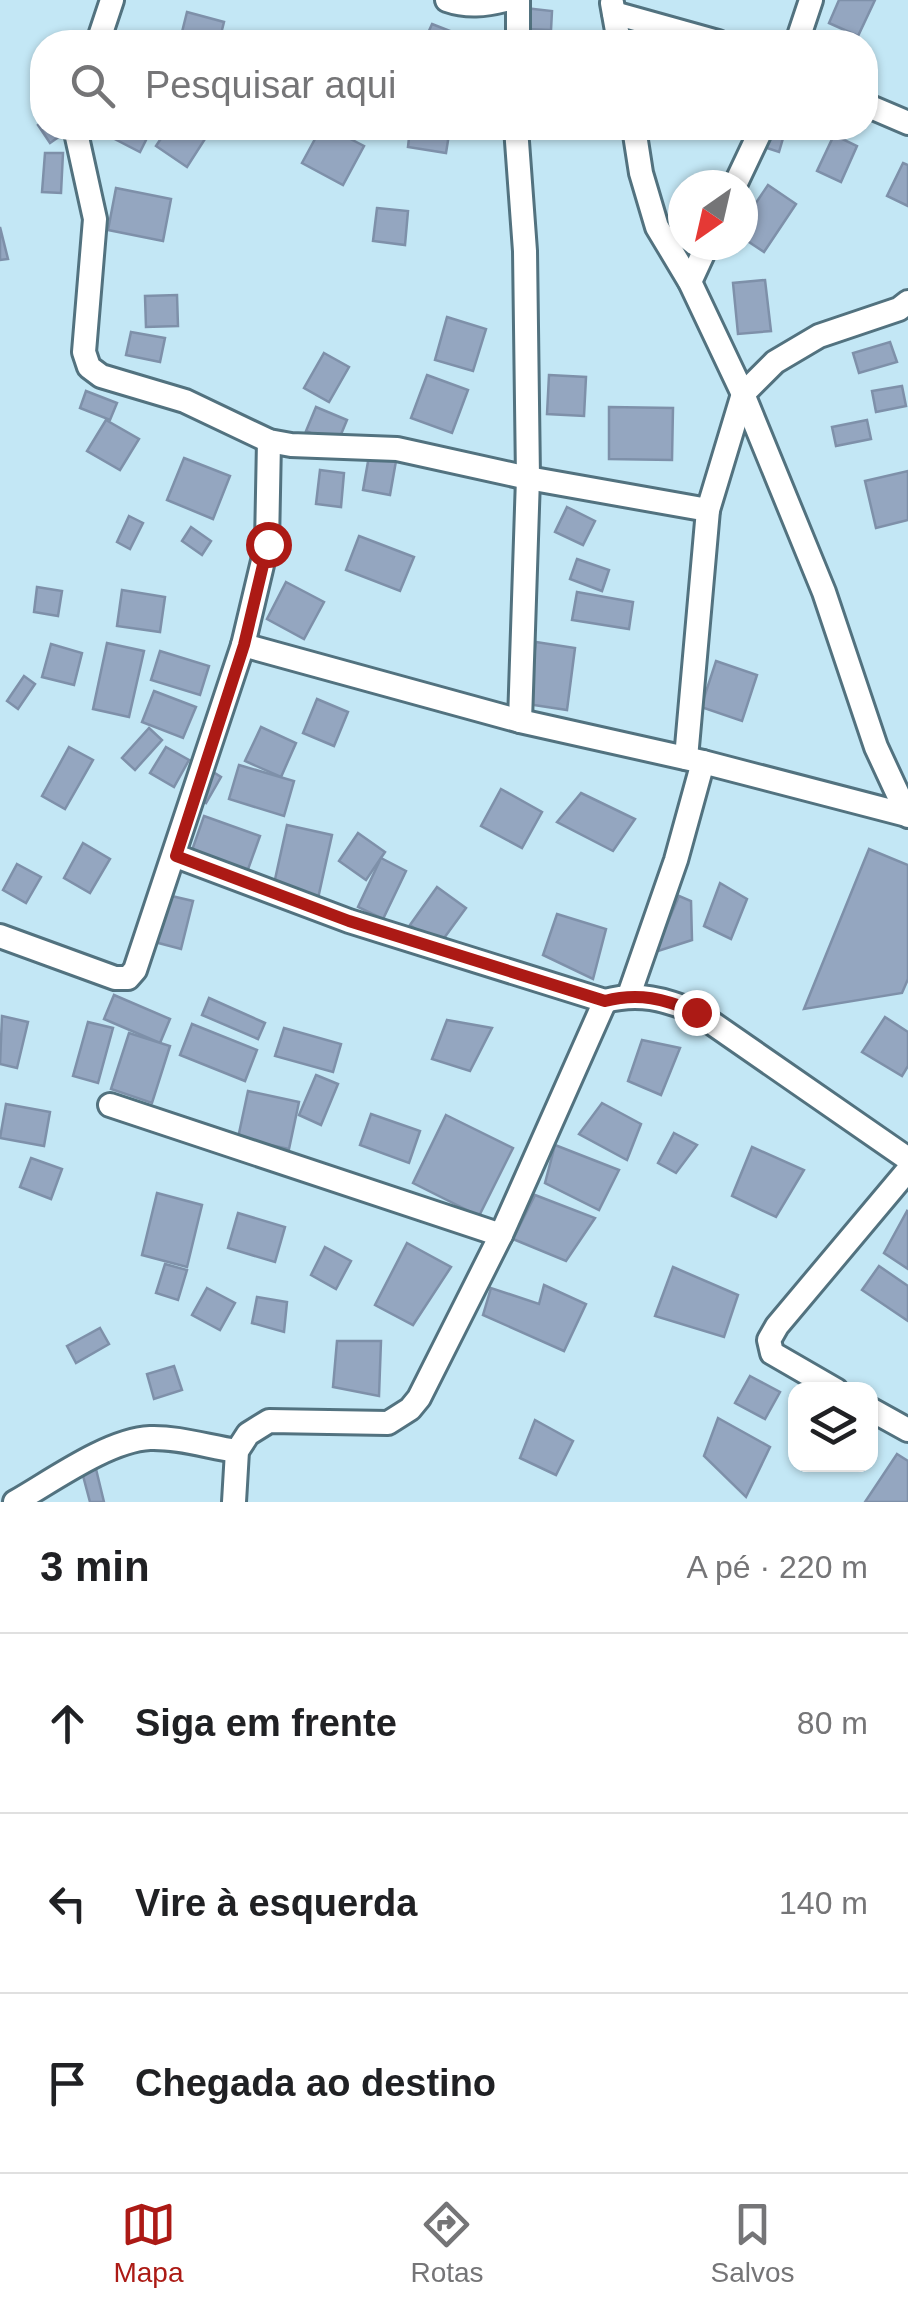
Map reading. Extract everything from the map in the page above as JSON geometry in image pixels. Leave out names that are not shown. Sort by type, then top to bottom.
[{"type":"street","points":[[102,30],[112,0]]},
{"type":"street","points":[[447,0],[481,5],[505,0]]},
{"type":"street","points":[[518,0],[518,30]]},
{"type":"street","points":[[801,30],[811,0]]},
{"type":"street","points":[[612,7],[682,30]]},
{"type":"street","points":[[878,110],[908,122]]},
{"type":"street","points":[[77,140],[96,219],[84,352],[89,367],[101,376],[184,402],[269,440],[291,445],[397,449],[528,478],[708,510]]},
{"type":"street","points":[[517,140],[525,251],[528,478],[520,721]]},
{"type":"street","points":[[636,140],[657,227],[690,282],[744,394],[824,592],[876,747],[908,815]]},
{"type":"street","points":[[742,170],[756,140]]},
{"type":"street","points":[[690,282],[700,260]]},
{"type":"street","points":[[629,995],[676,860],[694,760],[708,510],[744,394],[775,362],[819,336],[899,309],[908,302]]},
{"type":"street","points":[[0,936],[115,978],[128,978],[136,970],[244,645],[268,544],[269,440]]},
{"type":"street","points":[[244,645],[520,721],[694,760],[908,815]]},
{"type":"street","points":[[176,856],[349,921],[605,1001],[629,995],[661,998],[696,1012],[908,1159]]},
{"type":"street","points":[[234,1502],[236,1451],[248,1434],[269,1422],[388,1423],[410,1410],[501,1236],[605,1001]]},
{"type":"street","points":[[110,1105],[501,1236]]},
{"type":"street","points":[[822,1382],[772,1354],[769,1340],[908,1170]]},
{"type":"street","points":[[878,1413],[908,1430]]},
{"type":"street","points":[[16,1502],[126,1443],[151,1438],[236,1451]]},
{"type":"building","points":[[839,0],[875,0],[861,30],[845,30],[829,23]]},
{"type":"building","points":[[525,8],[552,11],[551,30],[524,29]]},
{"type":"building","points":[[187,12],[224,22],[222,30],[182,30]]},
{"type":"building","points":[[117,140],[146,140],[140,152]]},
{"type":"building","points":[[160,140],[204,140],[187,167],[156,146]]},
{"type":"building","points":[[314,140],[352,140],[364,146],[343,185],[302,163]]},
{"type":"building","points":[[409,140],[448,140],[446,153],[408,147]]},
{"type":"building","points":[[756,140],[782,140],[779,152],[755,144]]},
{"type":"building","points":[[832,140],[857,146],[841,182],[817,171]]},
{"type":"building","points":[[45,153],[63,153],[61,193],[42,192]]},
{"type":"building","points":[[903,163],[908,165],[908,206],[887,196]]},
{"type":"building","points":[[768,185],[796,204],[764,252],[758,248],[758,200]]},
{"type":"building","points":[[116,188],[171,199],[163,241],[108,230]]},
{"type":"building","points":[[377,208],[408,211],[405,245],[373,241]]},
{"type":"building","points":[[0,227],[8,259],[0,260]]},
{"type":"building","points":[[765,280],[771,331],[738,334],[733,283]]},
{"type":"building","points":[[177,295],[178,326],[146,327],[145,296]]},
{"type":"building","points":[[447,317],[486,329],[473,371],[435,360]]},
{"type":"building","points":[[131,332],[165,338],[160,362],[126,355]]},
{"type":"building","points":[[890,342],[897,362],[859,373],[853,353]]},
{"type":"building","points":[[324,353],[349,367],[329,402],[304,388]]},
{"type":"building","points":[[427,375],[468,390],[452,433],[411,418]]},
{"type":"building","points":[[549,375],[586,377],[584,416],[547,414]]},
{"type":"building","points":[[902,386],[906,406],[876,412],[872,391]]},
{"type":"building","points":[[86,391],[117,403],[110,420],[80,408]]},
{"type":"building","points":[[316,407],[347,420],[337,444],[306,431]]},
{"type":"building","points":[[609,407],[673,408],[672,460],[609,459]]},
{"type":"building","points":[[106,420],[139,439],[120,470],[87,451]]},
{"type":"building","points":[[867,420],[871,439],[836,446],[832,427]]},
{"type":"building","points":[[369,456],[396,461],[390,495],[363,490]]},
{"type":"building","points":[[184,458],[230,476],[213,519],[167,500]]},
{"type":"building","points":[[320,470],[344,473],[341,507],[316,504]]},
{"type":"building","points":[[908,471],[908,520],[876,528],[865,481]]},
{"type":"building","points":[[567,507],[595,521],[583,545],[555,532]]},
{"type":"building","points":[[129,516],[143,523],[130,549],[117,542]]},
{"type":"building","points":[[191,527],[211,541],[202,555],[182,541]]},
{"type":"building","points":[[359,536],[414,557],[400,591],[346,570]]},
{"type":"building","points":[[577,559],[609,570],[602,591],[570,579]]},
{"type":"building","points":[[286,582],[324,602],[304,639],[267,619]]},
{"type":"building","points":[[37,587],[62,591],[58,616],[34,612]]},
{"type":"building","points":[[122,590],[165,597],[160,632],[117,626]]},
{"type":"building","points":[[577,592],[633,602],[629,629],[572,620]]},
{"type":"building","points":[[536,642],[575,648],[567,710],[527,704]]},
{"type":"building","points":[[107,643],[144,651],[129,717],[93,709]]},
{"type":"building","points":[[51,644],[82,653],[74,685],[42,677]]},
{"type":"building","points":[[160,651],[209,666],[200,695],[151,680]]},
{"type":"building","points":[[716,661],[757,675],[742,721],[701,707]]},
{"type":"building","points":[[24,676],[35,684],[18,709],[7,701]]},
{"type":"building","points":[[154,691],[196,707],[183,738],[142,722]]},
{"type":"building","points":[[317,699],[348,712],[334,746],[303,733]]},
{"type":"building","points":[[261,727],[296,743],[281,777],[245,761]]},
{"type":"building","points":[[149,728],[162,740],[135,770],[122,758]]},
{"type":"building","points":[[69,747],[93,760],[65,809],[42,796]]},
{"type":"building","points":[[166,747],[189,760],[174,787],[150,773]]},
{"type":"building","points":[[239,765],[294,781],[284,816],[229,799]]},
{"type":"building","points":[[210,770],[221,777],[206,803],[194,797]]},
{"type":"building","points":[[501,789],[542,812],[522,848],[481,826]]},
{"type":"building","points":[[581,793],[635,819],[613,851],[557,822]]},
{"type":"building","points":[[204,816],[260,836],[246,875],[190,856]]},
{"type":"building","points":[[287,825],[332,835],[317,903],[272,893]]},
{"type":"building","points":[[358,833],[385,852],[366,880],[339,861]]},
{"type":"building","points":[[83,843],[110,859],[90,893],[64,878]]},
{"type":"building","points":[[869,849],[908,865],[908,979],[902,993],[804,1009]]},
{"type":"building","points":[[381,858],[406,871],[383,919],[358,907]]},
{"type":"building","points":[[17,864],[41,877],[26,903],[3,890]]},
{"type":"building","points":[[720,883],[747,899],[731,939],[704,926]]},
{"type":"building","points":[[437,887],[466,908],[439,945],[410,925]]},
{"type":"building","points":[[163,894],[193,901],[181,949],[151,941]]},
{"type":"building","points":[[679,896],[691,901],[692,940],[655,952]]},
{"type":"building","points":[[557,914],[606,929],[593,979],[543,955]]},
{"type":"building","points":[[114,995],[170,1019],[160,1043],[104,1019]]},
{"type":"building","points":[[209,998],[265,1023],[258,1039],[202,1015]]},
{"type":"building","points":[[2,1016],[28,1022],[17,1068],[0,1064]]},
{"type":"building","points":[[885,1017],[908,1032],[908,1066],[902,1076],[862,1052]]},
{"type":"building","points":[[447,1020],[492,1028],[470,1071],[432,1059]]},
{"type":"building","points":[[88,1022],[113,1028],[98,1083],[73,1076]]},
{"type":"building","points":[[192,1024],[257,1050],[245,1081],[180,1055]]},
{"type":"building","points":[[284,1028],[341,1044],[333,1072],[275,1056]]},
{"type":"building","points":[[129,1033],[170,1046],[152,1103],[111,1089]]},
{"type":"building","points":[[642,1040],[680,1048],[661,1095],[628,1081]]},
{"type":"building","points":[[316,1075],[338,1084],[321,1125],[299,1115]]},
{"type":"building","points":[[248,1091],[299,1102],[289,1149],[238,1138]]},
{"type":"building","points":[[602,1103],[641,1124],[627,1160],[579,1134]]},
{"type":"building","points":[[6,1104],[50,1112],[44,1146],[0,1138]]},
{"type":"building","points":[[371,1114],[420,1131],[409,1163],[360,1145]]},
{"type":"building","points":[[446,1115],[513,1148],[479,1216],[413,1183]]},
{"type":"building","points":[[674,1133],[697,1145],[676,1173],[658,1163]]},
{"type":"building","points":[[555,1145],[619,1170],[599,1210],[545,1183]]},
{"type":"building","points":[[752,1147],[804,1170],[776,1217],[732,1196]]},
{"type":"building","points":[[31,1158],[62,1169],[51,1199],[20,1187]]},
{"type":"building","points":[[157,1193],[202,1205],[187,1267],[142,1255]]},
{"type":"building","points":[[535,1195],[595,1218],[566,1261],[513,1239]]},
{"type":"building","points":[[908,1212],[908,1269],[884,1253]]},
{"type":"building","points":[[238,1213],[285,1227],[275,1262],[228,1248]]},
{"type":"building","points":[[407,1243],[451,1267],[413,1325],[375,1305]]},
{"type":"building","points":[[325,1247],[351,1261],[336,1289],[311,1275]]},
{"type":"building","points":[[165,1264],[187,1270],[178,1300],[156,1293]]},
{"type":"building","points":[[879,1266],[908,1286],[908,1321],[862,1290]]},
{"type":"building","points":[[673,1267],[738,1295],[724,1337],[655,1316]]},
{"type":"building","points":[[544,1285],[586,1304],[564,1351],[483,1315],[491,1288],[539,1304]]},
{"type":"building","points":[[207,1288],[235,1303],[220,1330],[192,1315]]},
{"type":"building","points":[[257,1297],[287,1302],[284,1332],[252,1323]]},
{"type":"building","points":[[100,1328],[109,1344],[76,1363],[67,1346]]},
{"type":"building","points":[[337,1341],[381,1341],[379,1396],[333,1387]]},
{"type":"building","points":[[174,1366],[182,1390],[154,1399],[147,1374]]},
{"type":"building","points":[[750,1376],[780,1392],[765,1419],[735,1403]]},
{"type":"building","points":[[718,1418],[770,1447],[746,1497],[704,1456]]},
{"type":"building","points":[[535,1420],[573,1441],[556,1475],[520,1458]]},
{"type":"building","points":[[897,1454],[908,1461],[908,1502],[865,1502]]},
{"type":"building","points":[[96,1469],[104,1502],[90,1502],[82,1472]]},
{"type":"route","points":[[268,544],[244,645],[176,856],[349,921],[605,1001],[629,995],[661,998],[696,1012]]}]
